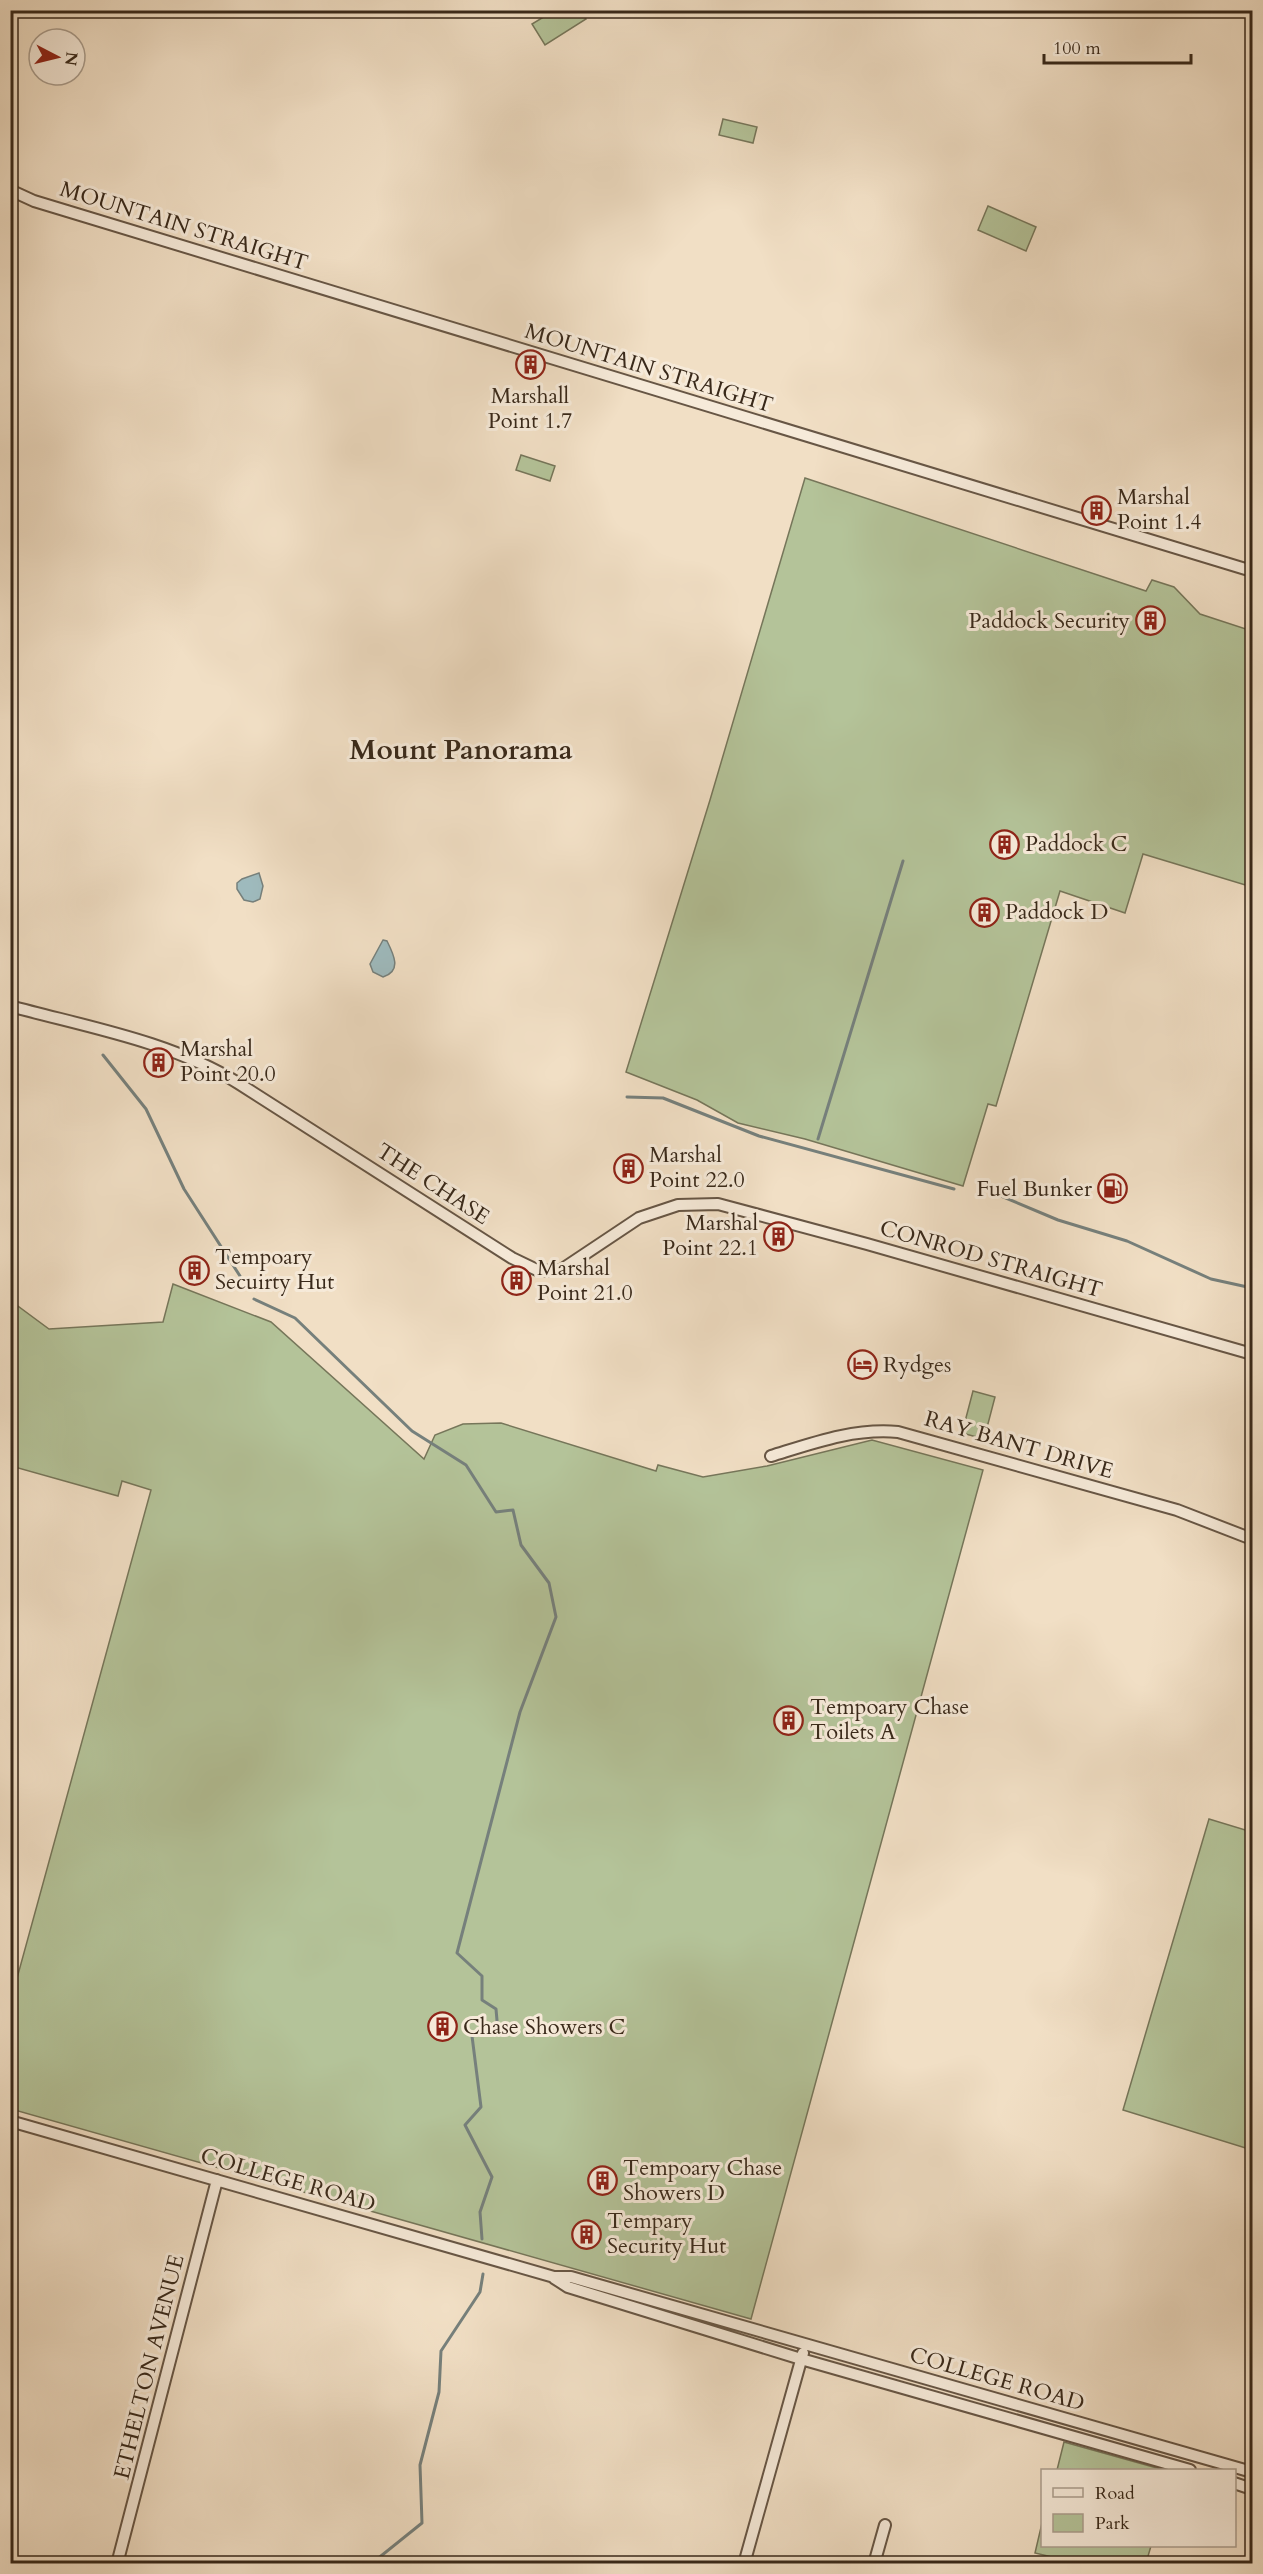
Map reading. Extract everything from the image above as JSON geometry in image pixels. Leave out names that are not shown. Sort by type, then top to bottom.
[{"type":"street","name":"MOUNTAIN STRAIGHT","points":[[10,190],[34,201],[1252,571]]},
{"type":"street","name":"THE CHASE","points":[[10,1006],[190,1057],[217,1070],[512,1258],[539,1271],[553,1272],[570,1266],[620,1229],[653,1212],[678,1205],[718,1204]]},
{"type":"street","name":"CONROD STRAIGHT","points":[[718,1204],[1252,1354]]},
{"type":"street","name":"RAY BANT DRIVE","points":[[771,1456],[833,1437],[874,1429],[898,1432],[1177,1510],[1252,1539]]},
{"type":"street","name":"COLLEGE ROAD","points":[[10,2121],[554,2277],[571,2277],[732,2322],[1252,2472]]},
{"type":"street","name":"ETHELTON AVENUE","points":[[117,2564],[218,2180]]},
{"type":"street","name":"COLLEGE ROAD","points":[[554,2277],[568,2288],[801,2359],[1186,2469]]},
{"type":"street","points":[[728,2336],[732,2322]]},
{"type":"street","points":[[744,2564],[805,2344]]},
{"type":"street","points":[[1236,2484],[1252,2488]]},
{"type":"street","points":[[874,2564],[885,2525]]},
{"type":"green space","points":[[555,10],[581,11],[586,19],[545,45],[532,24]]},
{"type":"green space","points":[[723,119],[757,127],[753,143],[719,135]]},
{"type":"green space","points":[[988,206],[1036,227],[1026,251],[978,230]]},
{"type":"green space","points":[[521,455],[555,466],[550,481],[516,470]]},
{"type":"green space","points":[[805,478],[1146,591],[1152,580],[1174,587],[1200,614],[1252,631],[1252,887],[1143,854],[1125,913],[1060,891],[996,1106],[988,1104],[963,1186],[805,1139],[738,1123],[697,1100],[626,1072],[710,800]]},
{"type":"green space","points":[[173,1284],[271,1322],[424,1459],[435,1435],[463,1424],[501,1423],[656,1471],[658,1465],[703,1477],[767,1466],[872,1440],[983,1470],[751,2319],[11,2109],[11,2000],[151,1490],[122,1481],[118,1496],[11,1466],[11,1301],[49,1329],[163,1322]]},
{"type":"green space","points":[[973,1391],[995,1397],[984,1439],[962,1433]]},
{"type":"green space","points":[[1209,1819],[1252,1832],[1252,2150],[1123,2110]]},
{"type":"green space","points":[[1064,2442],[1160,2469],[1057,2469]]},
{"type":"green space","points":[[1041,2527],[1041,2547],[1151,2547],[1146,2563],[1077,2563],[1035,2553]]},
{"type":"water","points":[[259,873],[263,886],[260,899],[253,902],[244,900],[237,889],[237,883]]},
{"type":"water","points":[[383,940],[387,941],[395,962],[393,971],[383,977],[373,972],[370,964]]},
{"type":"waterway","points":[[818,1139],[903,861]]},
{"type":"waterway","points":[[103,1055],[146,1109],[184,1189],[240,1276]]},
{"type":"waterway","points":[[627,1097],[663,1098],[759,1136],[954,1189]]},
{"type":"waterway","points":[[989,1191],[1058,1220],[1127,1241],[1211,1279],[1252,1288]]},
{"type":"waterway","points":[[254,1299],[295,1318],[412,1431],[466,1465],[496,1512],[513,1510],[521,1545],[549,1583],[556,1617],[520,1712],[457,1953],[482,1976],[482,2000],[496,2009],[498,2032],[472,2036],[481,2107],[465,2125],[492,2177],[480,2212],[482,2239]]},
{"type":"waterway","points":[[371,2564],[422,2523],[420,2465],[439,2392],[441,2351],[480,2292],[483,2274]]},
{"type":"place","name":"Marshall Point 1.7","points":[[530,364]]},
{"type":"place","name":"Marshal Point 1.4","points":[[1096,510]]},
{"type":"place","name":"Paddock Security","points":[[1151,621]]},
{"type":"place","name":"Paddock C","points":[[1004,844]]},
{"type":"place","name":"Paddock D","points":[[984,912]]},
{"type":"place","name":"Marshal Point 20.0","points":[[159,1062]]},
{"type":"place","name":"Marshal Point 22.0","points":[[628,1168]]},
{"type":"place","name":"Fuel Bunker","points":[[1113,1189]]},
{"type":"place","name":"Marshal Point 22.1","points":[[779,1236]]},
{"type":"place","name":"Tempoary Secuirty Hut","points":[[194,1270]]},
{"type":"place","name":"Marshal Point 21.0","points":[[516,1281]]},
{"type":"place","name":"Rydges","points":[[862,1365]]},
{"type":"place","name":"Tempoary Chase Toilets A","points":[[789,1720]]},
{"type":"place","name":"Chase Showers C","points":[[442,2027]]},
{"type":"place","name":"Tempoary Chase Showers D","points":[[602,2181]]},
{"type":"place","name":"Tempary Security Hut","points":[[586,2234]]},
{"type":"district","name":"Mount Panorama","points":[[461,750]]}]
